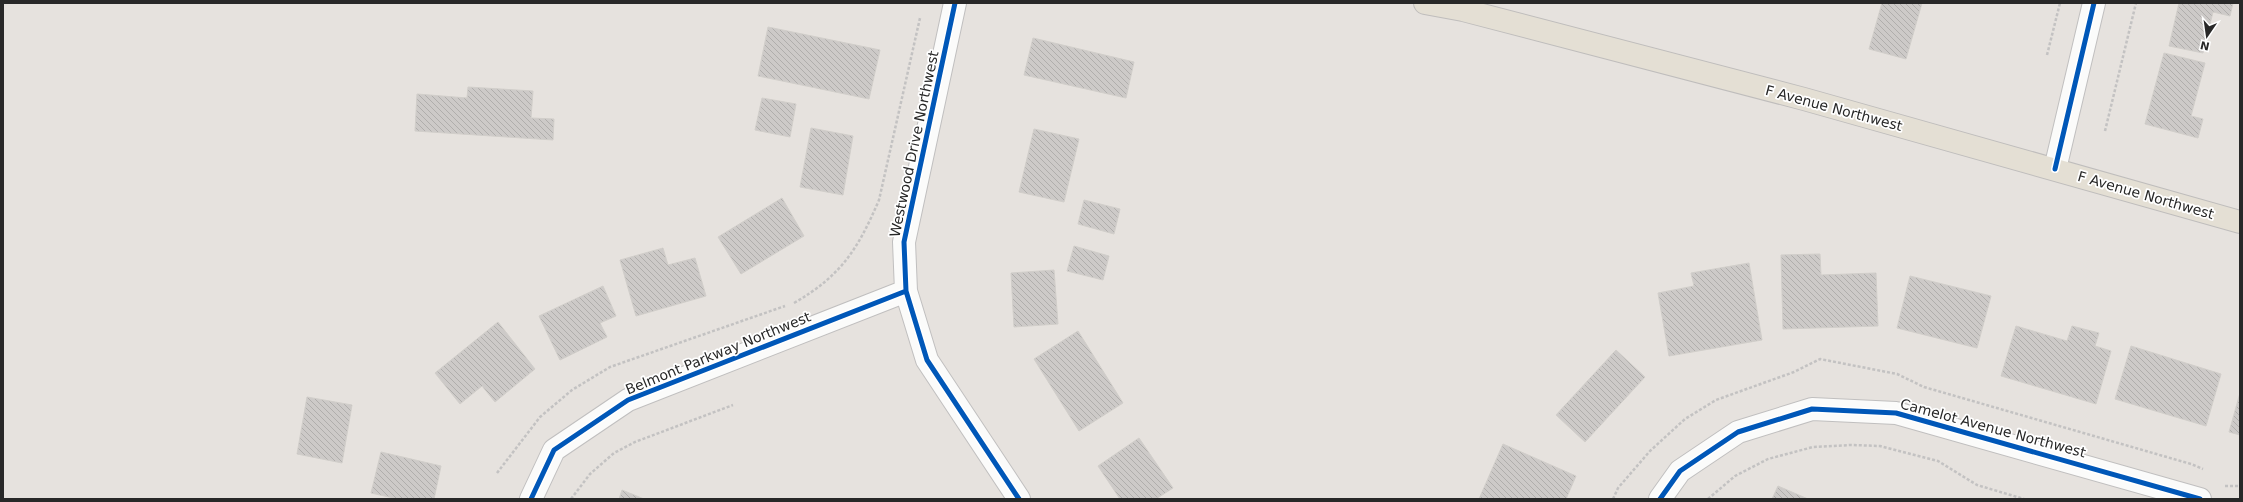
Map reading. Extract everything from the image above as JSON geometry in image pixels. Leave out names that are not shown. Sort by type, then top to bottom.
[{"type":"main road","name":"F Avenue Northwest","points":[[1425,3],[1463,10],[1804,99],[2240,222]]},
{"type":"street","name":"Westwood Drive Northwest","points":[[955,3],[904,242],[906,291],[927,360],[1019,499]]},
{"type":"street","points":[[2054,169],[2094,3]]},
{"type":"street","name":"Belmont Parkway Northwest","points":[[531,499],[554,450],[628,400],[906,291]]},
{"type":"street","name":"Camelot Avenue Northwest","points":[[1660,499],[1680,471],[1738,432],[1812,409],[1896,413],[2200,499]]},
{"type":"path","points":[[2047,55],[2060,3]]},
{"type":"path","points":[[2105,131],[2136,3]]},
{"type":"path","points":[[497,473],[540,417],[578,386],[610,367],[795,303],[825,282],[848,260],[867,228],[879,200],[920,18]]},
{"type":"path","points":[[571,499],[590,474],[614,453],[635,442],[734,405]]},
{"type":"path","points":[[1708,499],[1735,476],[1768,459],[1814,447],[1851,445],[1880,446],[1938,461],[1977,486],[2024,499]]},
{"type":"building","points":[[1882,3],[1922,3],[1906,59],[1869,49]]},
{"type":"building","points":[[2179,3],[2233,3],[2230,16],[2213,12],[2203,53],[2169,46]]},
{"type":"building","points":[[768,27],[880,50],[869,99],[758,76]]},
{"type":"building","points":[[1033,38],[1134,62],[1126,98],[1024,75]]},
{"type":"building","points":[[2164,53],[2205,63],[2191,116],[2203,119],[2198,138],[2145,124]]},
{"type":"building","points":[[468,87],[533,91],[531,118],[554,119],[553,140],[415,131],[417,94],[467,98]]},
{"type":"building","points":[[762,98],[796,104],[790,137],[755,130]]},
{"type":"building","points":[[811,128],[853,136],[843,195],[800,187]]},
{"type":"building","points":[[1034,129],[1079,139],[1064,202],[1019,192]]},
{"type":"building","points":[[782,198],[804,236],[741,274],[718,237]]},
{"type":"building","points":[[1084,200],[1120,209],[1114,234],[1078,224]]},
{"type":"building","points":[[1074,246],[1109,256],[1103,280],[1067,271]]},
{"type":"building","points":[[663,248],[668,265],[695,258],[706,296],[636,316],[620,260]]},
{"type":"building","points":[[1820,254],[1821,275],[1876,273],[1878,326],[1783,329],[1781,255]]},
{"type":"building","points":[[1749,263],[1762,340],[1669,356],[1658,293],[1694,286],[1691,273]]},
{"type":"building","points":[[1054,270],[1058,324],[1014,327],[1011,273]]},
{"type":"building","points":[[1910,276],[1991,296],[1977,348],[1897,328]]},
{"type":"building","points":[[603,286],[616,316],[600,323],[607,337],[560,360],[539,316]]},
{"type":"building","points":[[498,322],[535,369],[495,402],[482,386],[460,404],[435,373]]},
{"type":"building","points":[[2016,326],[2067,341],[2072,326],[2099,333],[2095,346],[2111,351],[2096,404],[2001,376]]},
{"type":"building","points":[[1078,331],[1123,403],[1079,431],[1034,359]]},
{"type":"building","points":[[2131,346],[2221,374],[2206,426],[2115,399]]},
{"type":"building","points":[[1616,350],[1645,377],[1585,442],[1556,415]]},
{"type":"building","points":[[2240,393],[2240,435],[2229,432]]},
{"type":"building","points":[[307,397],[352,405],[342,463],[297,454]]},
{"type":"building","points":[[1139,438],[1173,488],[1156,499],[1120,499],[1098,466]]},
{"type":"building","points":[[1503,444],[1576,476],[1566,499],[1479,499]]},
{"type":"building","points":[[381,452],[441,466],[434,499],[398,499],[371,493]]},
{"type":"building","points":[[1778,486],[1808,499],[1772,499]]},
{"type":"building","points":[[622,490],[644,499],[619,499]]},
{"type":"cycle path","points":[[955,3],[904,242],[906,291],[927,360],[1019,499]]},
{"type":"cycle path","points":[[2055,169],[2094,3]]},
{"type":"cycle path","points":[[531,499],[554,450],[628,400],[906,291]]},
{"type":"cycle path","points":[[1660,499],[1680,471],[1738,432],[1812,409],[1896,413],[2200,499]]}]
